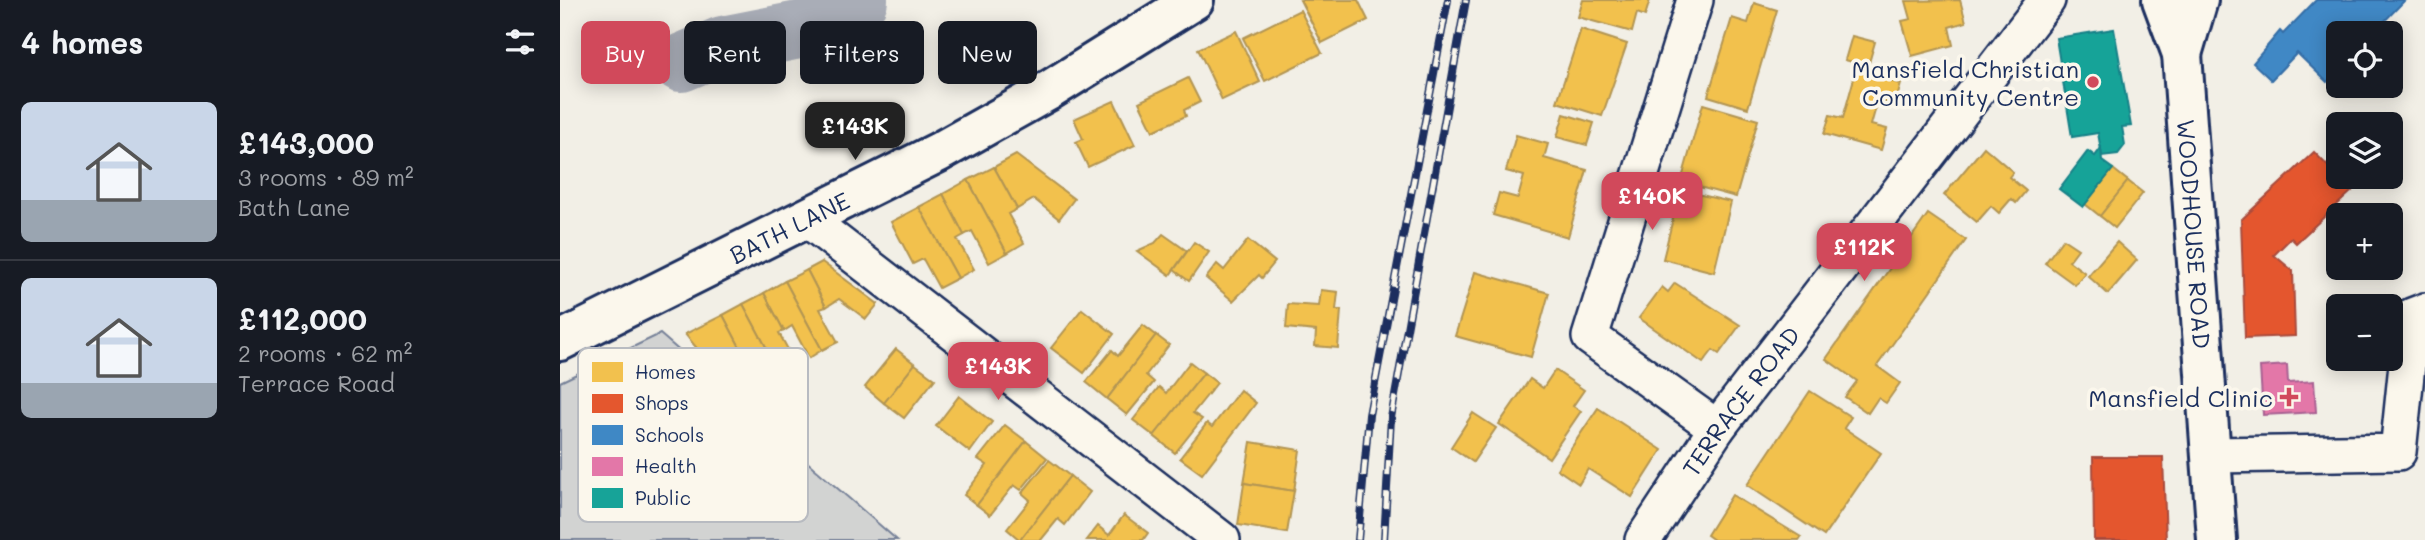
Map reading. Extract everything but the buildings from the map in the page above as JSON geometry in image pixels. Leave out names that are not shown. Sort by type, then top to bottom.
[{"type":"main road","name":"BATH LANE","points":[[560,341],[807,219],[999,118],[1194,0]]},
{"type":"main road","name":"WOODHOUSE ROAD","points":[[2162,0],[2182,54],[2217,540]]},
{"type":"main road","name":"WOODHOUSE ROAD","points":[[2182,54],[2198,0]]},
{"type":"street","points":[[1695,0],[1590,337],[1717,428]]},
{"type":"street","name":"TERRACE ROAD","points":[[1643,540],[1717,428],[2047,0]]},
{"type":"street","points":[[807,219],[1222,540]]},
{"type":"street","points":[[2211,455],[2398,452],[2412,316],[2425,311]]},
{"type":"shaded area","points":[[660,334],[676,348],[631,348]]},
{"type":"shaded area","points":[[578,373],[578,522],[808,522],[808,463],[897,540],[560,540],[560,382]]},
{"type":"waterway","points":[[681,63],[723,45],[804,29],[859,0]]},
{"type":"railway","points":[[1358,540],[1369,415],[1448,0]]},
{"type":"railway","points":[[1384,540],[1391,418],[1466,0]]},
{"type":"place","name":"Mansfield Christian Community Centre","points":[[2093,82]]},
{"type":"place","name":"Mansfield Clinic","points":[[2289,397]]}]
